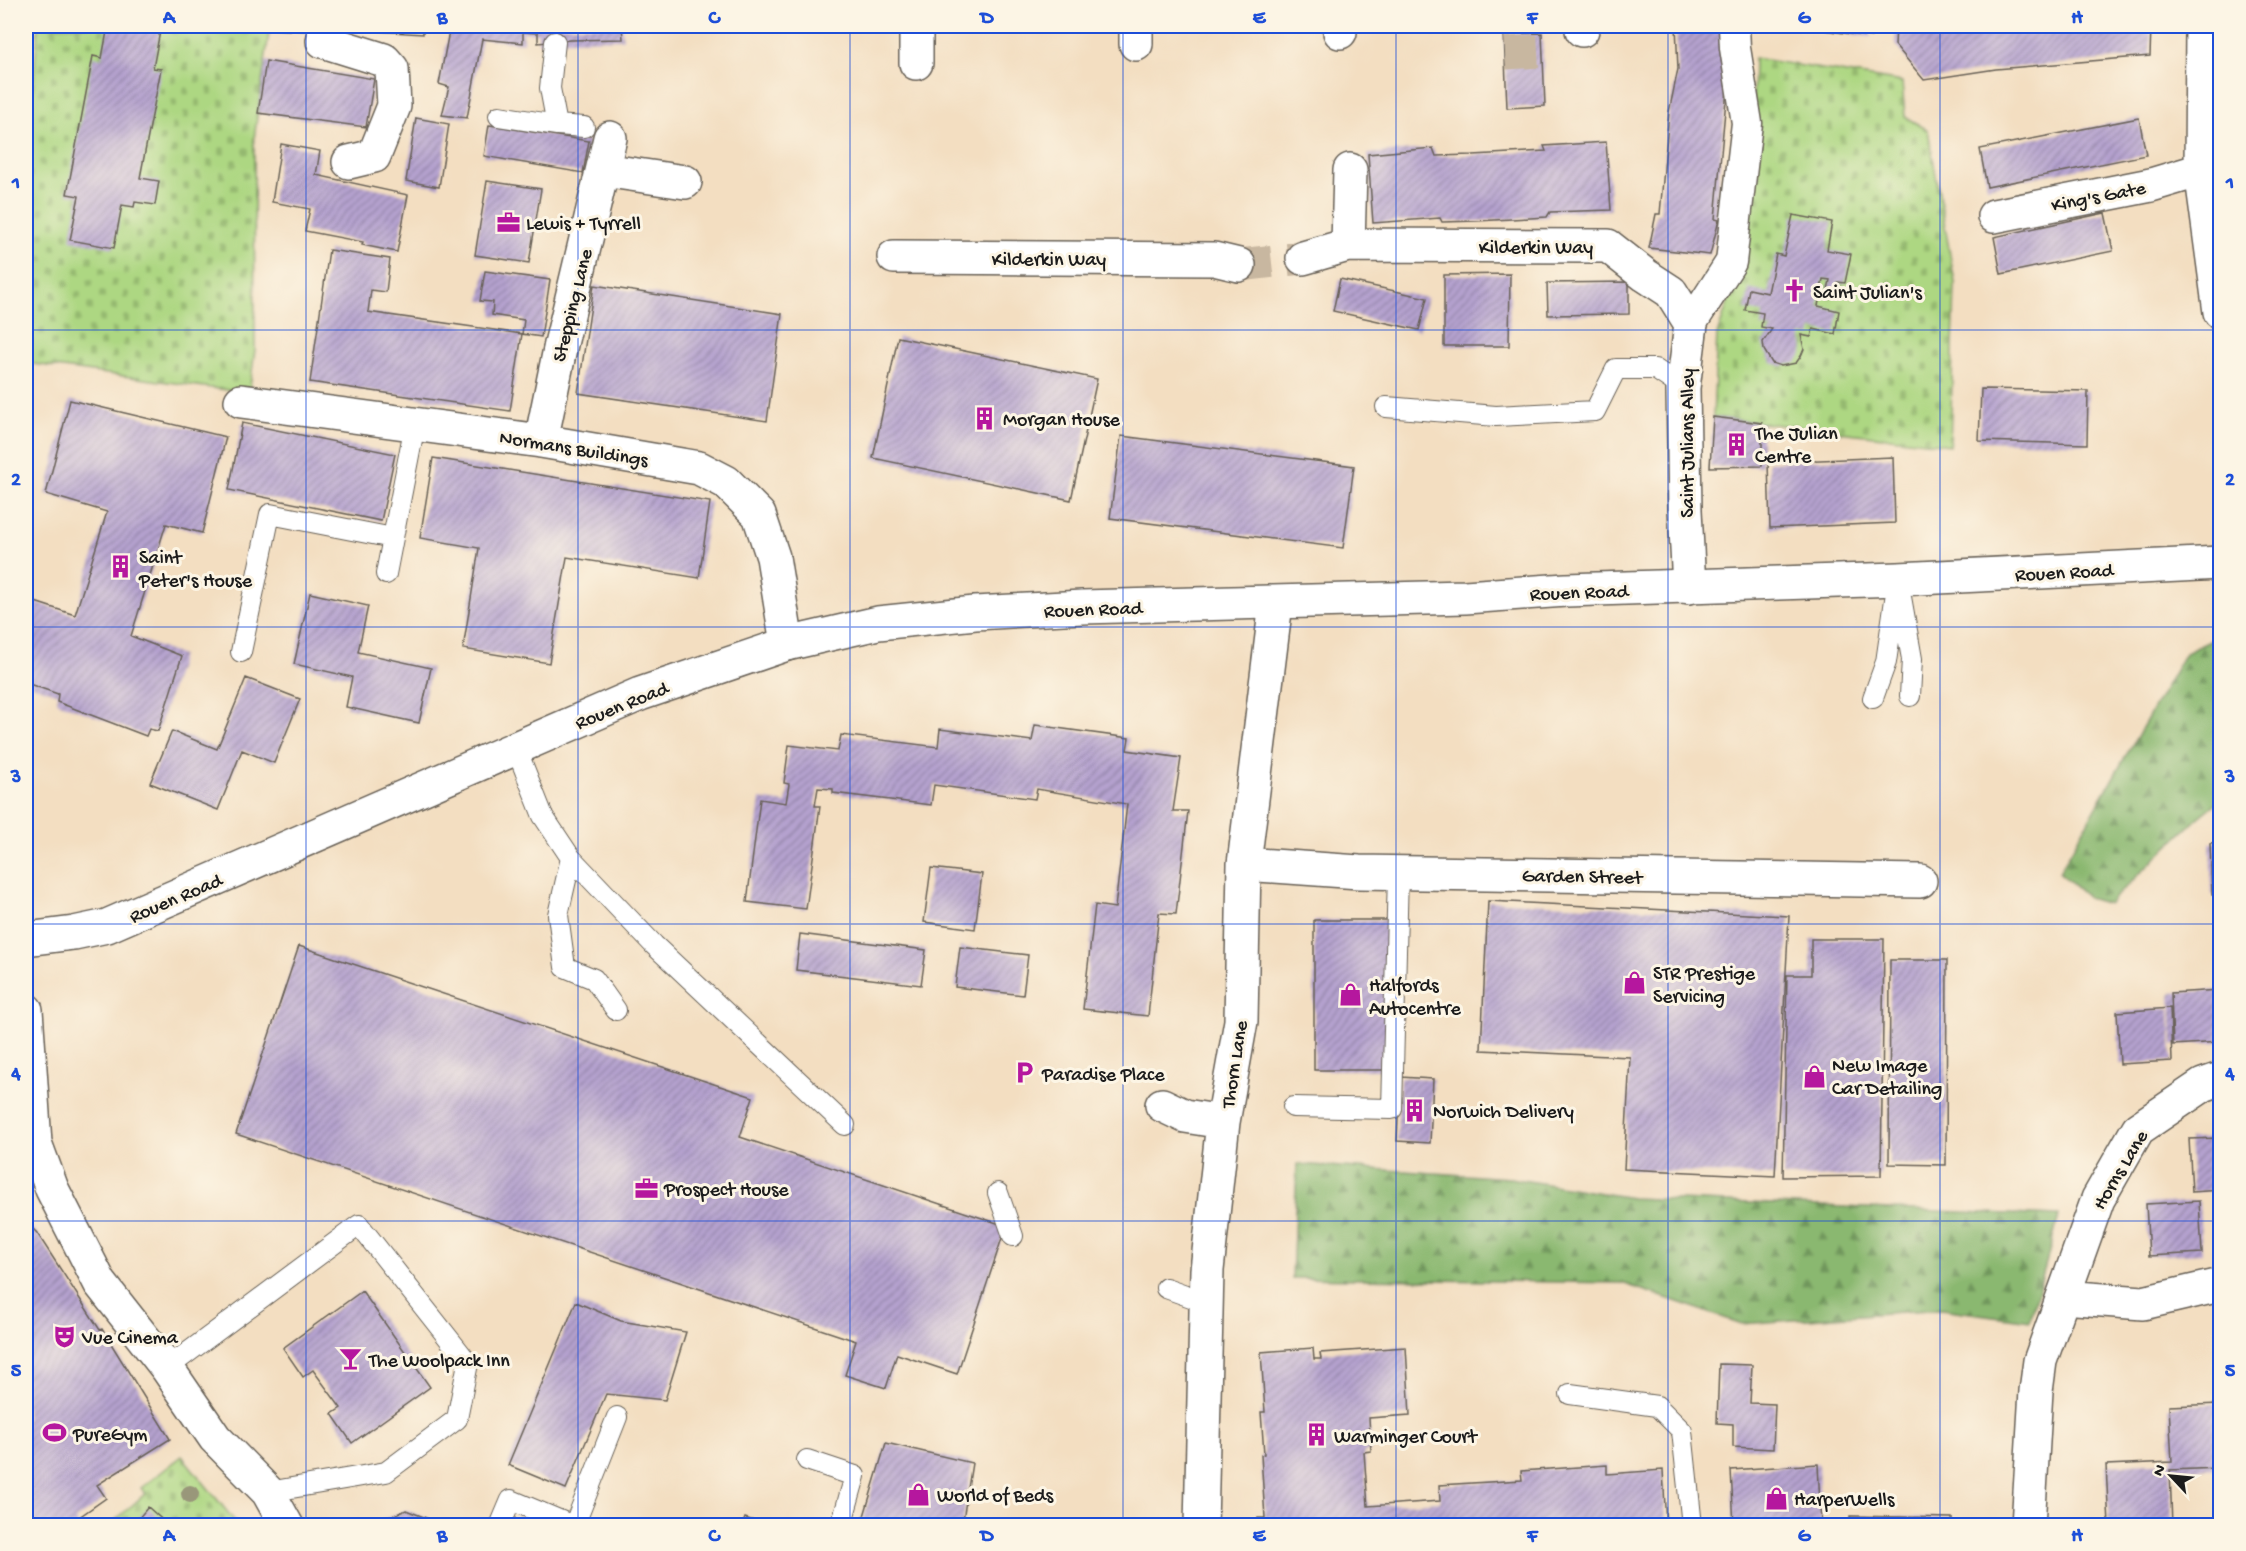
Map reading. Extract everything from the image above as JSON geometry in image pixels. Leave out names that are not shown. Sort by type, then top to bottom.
[{"type":"street","points":[[326,26],[323,41],[384,60],[392,69],[394,106],[374,156],[349,162]]},
{"type":"street","name":"Saint Julians Alley","points":[[1689,587],[1683,388],[1691,324],[1731,262],[1747,123],[1735,48],[1734,26]]},
{"type":"street","points":[[2202,26],[2201,170],[2220,312]]},
{"type":"street","points":[[916,30],[916,63]]},
{"type":"street","name":"Stepping Lane","points":[[541,441],[561,344],[603,170],[597,133]]},
{"type":"street","points":[[603,170],[685,182]]},
{"type":"street","points":[[1348,245],[1350,170]]},
{"type":"street","name":"King's Gate","points":[[1994,216],[2151,185],[2201,170]]},
{"type":"street","name":"Kilderkin Way","points":[[1303,258],[1348,245],[1608,246],[1671,292],[1691,324]]},
{"type":"street","name":"Kilderkin Way","points":[[894,257],[1214,259],[1239,265]]},
{"type":"street","name":"Normans Buildings","points":[[241,400],[541,441],[699,468],[726,482],[759,515],[773,557],[787,644]]},
{"type":"street","name":"Rouen Road","points":[[26,939],[107,926],[653,688],[787,644],[878,623],[975,613],[1082,607],[1465,597],[1566,590],[1898,579],[2220,564]]},
{"type":"street","name":"Thorn Lane","points":[[1202,1526],[1206,1384],[1205,1302],[1223,1122],[1241,1021],[1244,864],[1276,603]]},
{"type":"street","name":"Garden Street","points":[[1244,864],[1398,873],[1920,881]]},
{"type":"street","points":[[26,1010],[30,1143],[52,1189],[100,1283],[167,1368],[215,1438],[268,1492],[287,1526]]},
{"type":"street","name":"Horns Lane","points":[[2028,1526],[2036,1391],[2040,1361],[2098,1199],[2138,1129],[2203,1085],[2220,1079]]},
{"type":"street","points":[[1162,1105],[1185,1116],[1223,1122]]},
{"type":"street","points":[[2062,1297],[2143,1303],[2220,1285]]},
{"type":"lane","points":[[555,42],[550,88],[557,125]]},
{"type":"lane","points":[[499,116],[597,133]]},
{"type":"lane","points":[[1386,407],[1496,416],[1595,411],[1616,369],[1655,369],[1683,388]]},
{"type":"lane","points":[[386,574],[414,424]]},
{"type":"lane","points":[[241,652],[270,514],[393,538]]},
{"type":"lane","points":[[1898,579],[1912,659],[1910,696]]},
{"type":"lane","points":[[1873,698],[1886,662],[1898,579]]},
{"type":"lane","points":[[516,748],[543,816],[571,858],[654,945],[845,1125]]},
{"type":"lane","points":[[571,858],[558,915],[566,967],[594,978],[616,1010]]},
{"type":"lane","points":[[1293,1107],[1392,1108],[1398,873]]},
{"type":"lane","points":[[998,1193],[1013,1236]]},
{"type":"lane","points":[[167,1368],[359,1225],[468,1363],[457,1419],[386,1472],[268,1492]]},
{"type":"lane","points":[[1166,1287],[1205,1302]]},
{"type":"lane","points":[[1569,1394],[1657,1406],[1682,1431],[1692,1526]]},
{"type":"lane","points":[[500,1526],[505,1497],[573,1526],[617,1416]]},
{"type":"lane","points":[[807,1460],[855,1476],[841,1526]]},
{"type":"green space","points":[[38,26],[270,26],[254,139],[255,350],[249,393],[26,363],[26,172]]},
{"type":"green space","points":[[1754,58],[1902,82],[1905,117],[1928,130],[1955,283],[1950,445],[1713,417],[1717,335],[1750,236]]},
{"type":"green space","points":[[2220,636],[2220,800],[2108,904],[2088,898],[2059,872],[2185,653]]},
{"type":"green space","points":[[1297,1164],[1510,1178],[1632,1198],[2059,1216],[2030,1321],[1941,1309],[1742,1324],[1622,1283],[1292,1278]]},
{"type":"green space","points":[[182,1456],[238,1525],[109,1526],[146,1493],[141,1488]]},
{"type":"building","points":[[108,26],[161,26],[153,68],[161,69],[140,178],[159,181],[155,205],[135,202],[134,207],[122,205],[114,248],[70,240],[79,196],[67,194],[93,56],[102,58]]},
{"type":"building","points":[[270,26],[311,26],[310,31],[270,29]]},
{"type":"building","points":[[343,26],[423,26],[423,34],[343,29]]},
{"type":"building","points":[[450,26],[622,26],[623,39],[538,43],[538,33],[523,32],[523,43],[482,39],[467,118],[442,115],[449,87],[439,84]]},
{"type":"building","points":[[1676,26],[1728,26],[1729,67],[1715,219],[1719,220],[1710,255],[1649,248],[1656,214],[1660,214],[1669,112],[1678,69]]},
{"type":"building","points":[[1803,26],[1872,26],[1871,37]]},
{"type":"building","points":[[1896,26],[2151,26],[2150,56],[1996,69],[1924,80],[1895,45]]},
{"type":"building","points":[[1542,33],[1545,106],[1507,108],[1504,34]]},
{"type":"building","points":[[266,61],[374,79],[366,127],[258,113]]},
{"type":"building","points":[[416,118],[449,124],[439,187],[406,181]]},
{"type":"building","points":[[2139,118],[2146,155],[1987,187],[1980,149]]},
{"type":"building","points":[[489,125],[589,141],[583,173],[484,156]]},
{"type":"building","points":[[1606,142],[1611,210],[1550,212],[1547,217],[1477,221],[1442,222],[1440,218],[1373,223],[1368,154],[1433,148],[1436,156],[1473,155],[1546,151],[1544,146]]},
{"type":"building","points":[[281,144],[320,151],[316,175],[408,195],[397,252],[362,245],[363,242],[305,231],[310,209],[272,202]]},
{"type":"building","name":"Lewis + Tyrrell","points":[[487,181],[541,189],[529,263],[475,255]]},
{"type":"building","points":[[2105,213],[2113,251],[2001,274],[1994,237]]},
{"type":"building","name":"Saint Julian's","points":[[1793,215],[1832,222],[1827,250],[1851,254],[1845,283],[1838,282],[1835,296],[1827,295],[1830,280],[1823,279],[1818,306],[1839,311],[1835,334],[1813,329],[1811,337],[1801,335],[1804,349],[1801,356],[1796,363],[1781,366],[1772,363],[1764,350],[1763,342],[1772,329],[1761,327],[1763,313],[1745,310],[1749,289],[1768,293],[1776,254],[1784,256]]},
{"type":"building","points":[[329,250],[390,259],[386,292],[371,290],[368,312],[522,334],[510,411],[310,382]]},
{"type":"building","points":[[485,271],[550,280],[541,337],[522,334],[524,320],[492,315],[493,302],[480,301]]},
{"type":"building","points":[[1510,274],[1509,346],[1444,346],[1444,275]]},
{"type":"building","points":[[1340,279],[1427,298],[1419,330],[1333,311]]},
{"type":"building","points":[[1629,282],[1629,314],[1548,315],[1547,283]]},
{"type":"building","points":[[594,285],[782,314],[767,421],[578,393]]},
{"type":"building","name":"Morgan House","points":[[898,337],[1097,379],[1071,500],[873,458]]},
{"type":"building","points":[[1981,389],[2088,391],[2087,444],[1979,441]]},
{"type":"building","name":"Saint Peter's House","points":[[70,400],[226,437],[202,533],[166,524],[131,636],[182,656],[158,731],[149,729],[146,736],[57,702],[58,694],[26,683],[26,630],[35,602],[75,615],[107,512],[46,494]]},
{"type":"building","name":"The Julian Centre","points":[[1713,417],[1762,423],[1762,466],[1710,467]]},
{"type":"building","points":[[242,423],[395,454],[381,521],[229,490]]},
{"type":"building","points":[[1121,436],[1354,466],[1343,548],[1110,518]]},
{"type":"building","points":[[1893,457],[1895,523],[1770,528],[1768,462]]},
{"type":"building","points":[[433,458],[710,502],[699,578],[567,557],[549,663],[463,649],[479,548],[420,538]]},
{"type":"building","points":[[310,593],[368,606],[358,652],[431,668],[419,723],[346,707],[352,677],[294,664]]},
{"type":"building","points":[[246,678],[300,699],[274,763],[242,750],[218,810],[150,783],[172,731],[217,749]]},
{"type":"building","points":[[1035,725],[1129,738],[1127,750],[1181,758],[1173,811],[1188,811],[1176,914],[1159,913],[1148,1016],[1083,1009],[1095,905],[1115,908],[1127,804],[1037,789],[1035,799],[934,785],[931,805],[833,793],[833,789],[818,788],[815,806],[820,806],[806,909],[747,902],[760,799],[786,803],[789,784],[784,783],[789,745],[838,751],[841,735],[938,747],[940,729],[1032,741]]},
{"type":"building","points":[[2220,842],[2220,895],[2212,895],[2210,843]]},
{"type":"building","points":[[931,868],[982,874],[975,929],[924,922]]},
{"type":"building","name":"STR Prestige Servicing","points":[[1488,901],[1789,916],[1775,1176],[1624,1169],[1630,1057],[1481,1050]]},
{"type":"building","name":"Halfords Autocentre","points":[[1314,920],[1389,920],[1388,1070],[1314,1070]]},
{"type":"building","points":[[800,934],[926,950],[921,985],[796,970]]},
{"type":"building","points":[[1811,939],[1884,939],[1881,1176],[1783,1177],[1787,975],[1811,975]]},
{"type":"building","name":"Prospect House","points":[[299,946],[753,1097],[740,1137],[1006,1226],[957,1374],[897,1354],[886,1388],[845,1375],[856,1341],[236,1134]]},
{"type":"building","points":[[960,947],[1028,955],[1023,995],[955,987]]},
{"type":"building","points":[[1890,960],[1947,960],[1946,1165],[1889,1164]]},
{"type":"building","points":[[2220,990],[2220,1042],[2173,1045],[2171,993]]},
{"type":"building","points":[[2170,1008],[2172,1061],[2120,1064],[2117,1012]]},
{"type":"building","name":"Norwich Delivery","points":[[1400,1077],[1433,1079],[1430,1143],[1397,1141]]},
{"type":"building","points":[[2220,1138],[2220,1190],[2192,1192],[2189,1139]]},
{"type":"building","points":[[2199,1201],[2202,1253],[2149,1256],[2146,1204]]},
{"type":"building","name":"Vue Cinema","points":[[26,1222],[37,1233],[100,1330],[102,1329],[170,1439],[97,1485],[106,1498],[75,1520],[78,1526],[26,1526]]},
{"type":"building","name":"The Woolpack Inn","points":[[362,1291],[430,1387],[352,1443],[332,1414],[341,1408],[313,1370],[303,1377],[283,1348]]},
{"type":"building","points":[[576,1302],[621,1321],[686,1332],[665,1400],[606,1394],[566,1489],[508,1465]]},
{"type":"building","name":"Warminger Court","points":[[1406,1347],[1410,1415],[1369,1418],[1371,1451],[1364,1452],[1368,1506],[1440,1501],[1439,1485],[1522,1480],[1521,1471],[1607,1465],[1607,1474],[1663,1470],[1666,1526],[1259,1526],[1258,1518],[1265,1518],[1261,1412],[1265,1412],[1261,1352],[1313,1348],[1314,1359],[1321,1359],[1320,1353]]},
{"type":"building","points":[[1719,1364],[1752,1365],[1750,1403],[1775,1404],[1773,1449],[1733,1447],[1733,1424],[1717,1423]]},
{"type":"building","points":[[2220,1404],[2220,1468],[2170,1470],[2172,1526],[2109,1526],[2106,1465],[2172,1462],[2169,1406]]},
{"type":"building","name":"World of Beds","points":[[886,1443],[972,1463],[962,1526],[861,1526]]},
{"type":"building","name":"HarperWells","points":[[1818,1464],[1821,1526],[1734,1526],[1731,1470]]},
{"type":"building","points":[[148,1507],[169,1526],[132,1526]]},
{"type":"building","points":[[406,1510],[444,1526],[368,1526]]},
{"type":"building","points":[[1850,1516],[1952,1518],[1952,1526],[1850,1526]]},
{"type":"building","points":[[745,1518],[767,1525],[767,1526],[742,1526]]},
{"type":"tunnel","points":[[1505,53],[1542,51]]},
{"type":"tunnel","points":[[1239,265],[1303,258]]},
{"type":"place","name":"Lewis + Tyrrell","points":[[508,222]]},
{"type":"place","name":"Saint Julian's","points":[[1795,291]]},
{"type":"place","name":"Morgan House","points":[[985,418]]},
{"type":"place","name":"The Julian Centre","points":[[1737,444]]},
{"type":"place","name":"Saint Peter's House","points":[[121,567]]},
{"type":"place","name":"STR Prestige Servicing","points":[[1635,983]]},
{"type":"place","name":"Halfords Autocentre","points":[[1351,995]]},
{"type":"place","name":"Paradise Place","points":[[1024,1073]]},
{"type":"place","name":"New Image Car Detailing","points":[[1814,1076]]},
{"type":"place","name":"Norwich Delivery","points":[[1415,1110]]},
{"type":"place","name":"Prospect House","points":[[646,1188]]},
{"type":"place","name":"Vue Cinema","points":[[64,1336]]},
{"type":"place","name":"The Woolpack Inn","points":[[351,1359]]},
{"type":"place","name":"PureGym","points":[[55,1433]]},
{"type":"place","name":"Warminger Court","points":[[1316,1435]]},
{"type":"place","name":"World of Beds","points":[[919,1494]]},
{"type":"place","name":"HarperWells","points":[[1776,1498]]}]
